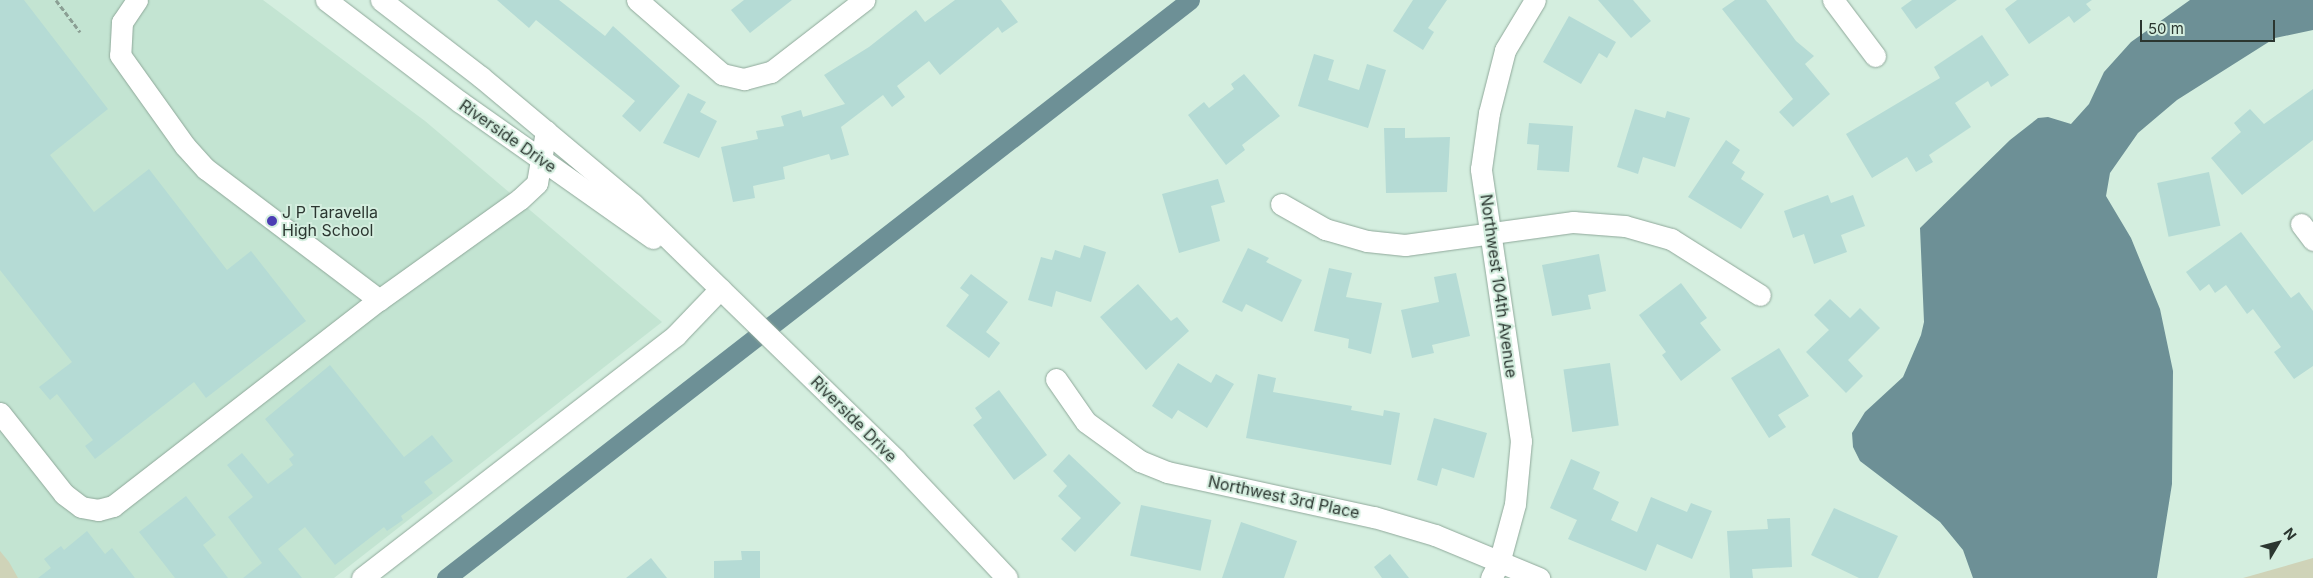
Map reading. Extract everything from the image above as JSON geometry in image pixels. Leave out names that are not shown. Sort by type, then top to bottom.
[{"type":"street","points":[[137,0],[122,22],[120,54],[129,73],[185,146],[206,169],[379,300]]},
{"type":"street","name":"Riverside Drive","points":[[326,0],[543,161],[694,266]]},
{"type":"street","name":"Riverside Drive","points":[[381,0],[633,204],[694,266],[738,305],[800,365],[1007,578]]},
{"type":"street","points":[[637,0],[722,74],[744,79],[771,72],[864,0]]},
{"type":"street","name":"Northwest 104th Avenue","points":[[1495,570],[1515,504],[1521,441],[1481,169],[1489,113],[1505,50],[1535,0]]},
{"type":"street","points":[[1833,0],[1875,56]]},
{"type":"street","points":[[0,413],[64,494],[81,508],[98,510],[113,506],[379,300],[478,229],[537,183],[543,161],[546,132]]},
{"type":"street","points":[[1281,204],[1325,229],[1367,241],[1405,245],[1573,222],[1625,226],[1671,239],[1760,295]]},
{"type":"street","points":[[362,578],[676,335],[720,289]]},
{"type":"street","name":"Northwest 3rd Place","points":[[1056,379],[1086,422],[1140,461],[1167,472],[1374,517],[1435,535],[1495,570],[1539,578]]},
{"type":"path","points":[[56,0],[80,32]]},
{"type":"shaded area","name":"J P Taravella High School","points":[[0,0],[263,0],[425,121],[662,322],[334,578],[0,578]]},
{"type":"shaded area","points":[[0,551],[9,562],[18,578],[0,578]]},
{"type":"shaded area","points":[[2313,558],[2313,578],[2243,578]]},
{"type":"water","points":[[2190,0],[2313,0],[2313,30],[2275,38],[2177,100],[2138,133],[2110,173],[2106,196],[2131,238],[2160,309],[2173,371],[2172,484],[2157,578],[1973,578],[1963,550],[1940,522],[1860,461],[1853,447],[1852,433],[1865,412],[1903,377],[1921,335],[1924,322],[1920,228],[2010,140],[2038,118],[2048,117],[2071,124],[2089,104],[2104,72],[2131,42]]},
{"type":"building","points":[[0,0],[24,0],[108,109],[50,155],[94,212],[149,169],[227,270],[251,251],[306,321],[206,398],[194,382],[95,459],[85,446],[93,440],[57,394],[50,400],[39,387],[72,362],[0,270]]},
{"type":"building","points":[[497,0],[559,0],[605,36],[613,26],[680,86],[640,132],[622,116],[635,101],[536,20],[529,28]]},
{"type":"building","points":[[744,0],[792,0],[750,33],[731,10]]},
{"type":"building","points":[[955,0],[1001,0],[1018,22],[1002,33],[998,27],[940,75],[929,61],[897,86],[905,97],[892,107],[883,95],[841,127],[849,155],[831,160],[829,154],[783,167],[785,179],[753,186],[755,198],[733,202],[721,147],[758,139],[756,131],[784,126],[781,116],[801,110],[803,117],[845,104],[824,75],[869,47],[916,10],[925,22]]},
{"type":"building","points":[[1413,0],[1447,0],[1428,28],[1434,32],[1423,50],[1393,31]]},
{"type":"building","points":[[1598,0],[1633,0],[1651,21],[1631,38]]},
{"type":"building","points":[[1735,0],[1766,0],[1796,41],[1814,56],[1805,64],[1830,94],[1793,127],[1779,112],[1793,99],[1722,9]]},
{"type":"building","points":[[1912,0],[1957,0],[1916,29],[1901,8]]},
{"type":"building","points":[[2017,0],[2092,0],[2086,4],[2091,10],[2074,23],[2069,16],[2029,44],[2005,9]]},
{"type":"building","points":[[1569,16],[1616,42],[1607,58],[1599,53],[1581,84],[1543,62]]},
{"type":"building","points":[[1982,35],[2009,75],[1991,87],[1988,81],[1955,103],[1971,127],[1929,155],[1933,162],[1916,172],[1907,157],[1872,178],[1846,134],[1940,78],[1934,67]]},
{"type":"building","points":[[1314,54],[1334,60],[1328,80],[1359,90],[1367,64],[1386,70],[1368,128],[1298,106]]},
{"type":"building","points":[[1244,74],[1280,116],[1242,145],[1245,150],[1226,165],[1188,115],[1204,102],[1209,108],[1234,89],[1231,84]]},
{"type":"building","points":[[2313,89],[2313,140],[2242,195],[2211,158],[2241,132],[2234,123],[2250,109],[2264,124]]},
{"type":"building","points":[[688,93],[706,102],[700,112],[717,121],[699,158],[663,143]]},
{"type":"building","points":[[1635,109],[1665,118],[1667,111],[1690,118],[1675,167],[1643,157],[1638,174],[1617,167]]},
{"type":"building","points":[[1529,123],[1573,126],[1569,172],[1537,170],[1539,145],[1527,144]]},
{"type":"building","points":[[1384,128],[1405,128],[1405,138],[1450,137],[1447,192],[1386,193]]},
{"type":"building","points":[[1726,140],[1740,150],[1732,163],[1745,172],[1741,179],[1764,194],[1741,229],[1688,197]]},
{"type":"building","points":[[2209,172],[2220,226],[2169,237],[2157,183]]},
{"type":"building","points":[[1218,179],[1225,202],[1211,206],[1220,241],[1179,253],[1162,194]]},
{"type":"building","points":[[1828,195],[1831,203],[1853,195],[1865,226],[1841,235],[1847,252],[1814,264],[1804,234],[1793,238],[1784,211]]},
{"type":"building","points":[[2241,232],[2291,298],[2299,292],[2313,311],[2313,366],[2294,379],[2274,352],[2281,347],[2253,309],[2247,314],[2226,285],[2215,293],[2209,284],[2200,291],[2186,272]]},
{"type":"building","points":[[1084,245],[1106,252],[1091,302],[1056,291],[1052,307],[1028,300],[1041,257],[1052,260],[1055,250],[1080,258]]},
{"type":"building","points":[[1248,248],[1269,258],[1266,262],[1302,280],[1282,322],[1246,304],[1242,312],[1222,302]]},
{"type":"building","points":[[1599,254],[1606,291],[1588,295],[1591,309],[1552,316],[1542,265]]},
{"type":"building","points":[[1329,268],[1352,273],[1346,297],[1382,303],[1371,354],[1348,348],[1349,339],[1314,331]]},
{"type":"building","points":[[1456,273],[1470,336],[1432,345],[1434,353],[1412,358],[1401,310],[1439,302],[1434,277]]},
{"type":"building","points":[[971,274],[1008,302],[986,332],[1000,343],[989,358],[946,326],[969,295],[960,288]]},
{"type":"building","points":[[1681,283],[1707,318],[1700,323],[1721,350],[1681,381],[1662,355],[1666,352],[1639,315]]},
{"type":"building","points":[[1138,284],[1171,321],[1177,317],[1189,331],[1146,370],[1100,317]]},
{"type":"building","points":[[1830,299],[1850,318],[1860,308],[1880,328],[1848,360],[1863,376],[1846,393],[1806,352],[1829,330],[1814,315]]},
{"type":"building","points":[[1779,348],[1809,396],[1778,415],[1786,427],[1769,438],[1731,378]]},
{"type":"building","points":[[1178,363],[1211,383],[1216,374],[1234,384],[1207,428],[1178,410],[1172,419],[1152,406]]},
{"type":"building","points":[[1610,363],[1619,425],[1572,432],[1563,370]]},
{"type":"building","points":[[330,365],[404,457],[432,435],[453,461],[424,482],[433,493],[401,516],[403,520],[387,531],[384,527],[335,565],[305,527],[278,549],[302,578],[243,578],[262,563],[228,517],[253,497],[227,465],[242,453],[268,484],[293,465],[289,459],[294,455],[265,419]]},
{"type":"building","points":[[1258,374],[1276,378],[1273,392],[1352,406],[1351,410],[1383,416],[1384,410],[1400,413],[1391,465],[1246,438]]},
{"type":"building","points":[[999,390],[1047,455],[1014,480],[973,425],[982,418],[975,408]]},
{"type":"building","points":[[1434,418],[1487,433],[1474,478],[1442,468],[1437,486],[1417,480]]},
{"type":"building","points":[[1069,454],[1121,503],[1075,552],[1061,539],[1081,518],[1058,496],[1067,486],[1053,471]]},
{"type":"building","points":[[1571,459],[1600,472],[1593,489],[1619,502],[1611,520],[1637,532],[1651,497],[1687,512],[1691,503],[1712,511],[1692,559],[1657,544],[1646,571],[1568,539],[1577,520],[1550,508]]},
{"type":"building","points":[[186,496],[216,535],[203,545],[228,578],[175,578],[139,532]]},
{"type":"building","points":[[1141,505],[1211,520],[1201,571],[1130,556]]},
{"type":"building","points":[[1834,508],[1898,536],[1878,578],[1859,578],[1811,555]]},
{"type":"building","points":[[1790,518],[1792,567],[1752,569],[1753,578],[1730,578],[1727,531],[1768,529],[1767,519]]},
{"type":"building","points":[[1241,522],[1297,541],[1284,578],[1222,578]]},
{"type":"building","points":[[87,531],[105,554],[112,548],[135,578],[38,578],[51,568],[44,559],[61,546],[64,550]]},
{"type":"building","points":[[741,551],[760,551],[760,578],[714,578],[714,561],[742,560]]},
{"type":"building","points":[[1390,554],[1409,578],[1382,578],[1374,567]]},
{"type":"building","points":[[651,558],[667,578],[626,578]]},
{"type":"waterway","points":[[446,578],[1190,0]]},
{"type":"place","name":"J P Taravella High School","points":[[272,221]]}]
